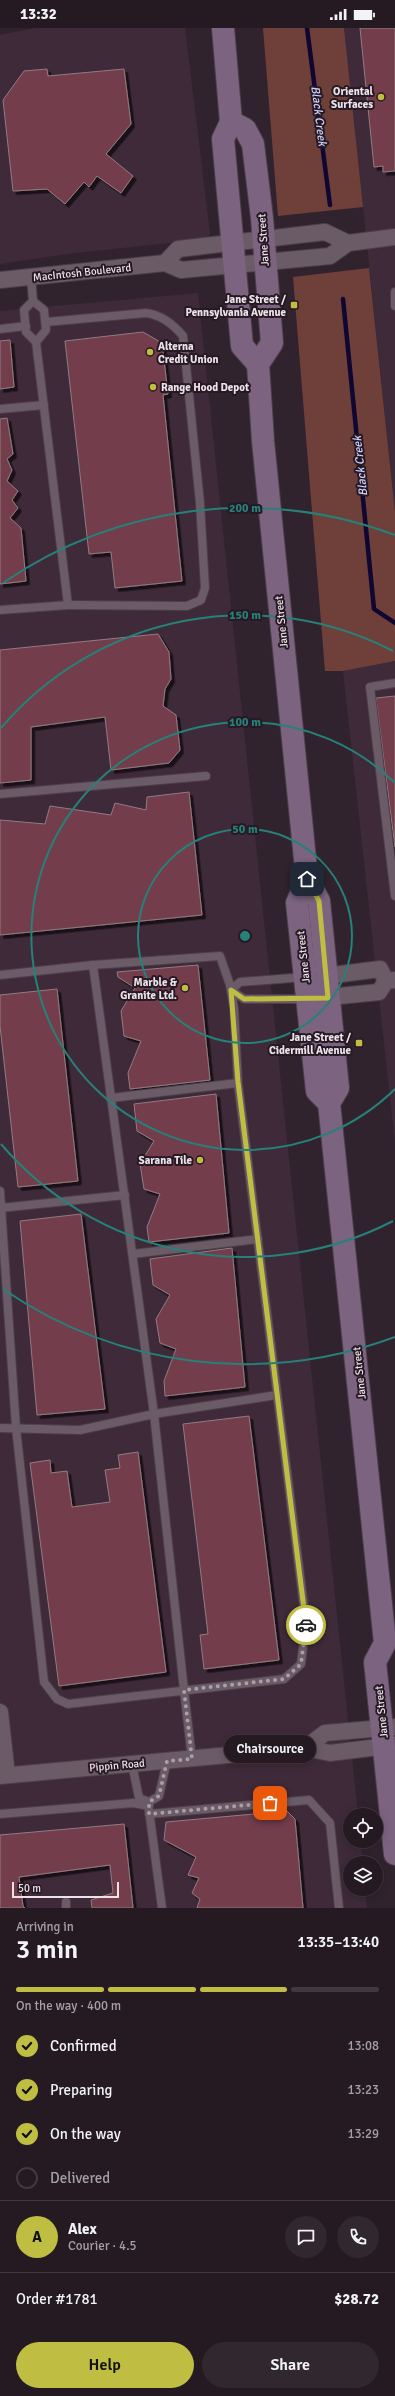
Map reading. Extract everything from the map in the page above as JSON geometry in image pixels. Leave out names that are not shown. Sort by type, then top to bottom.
[{"type":"main road","points":[[222,28],[231,122],[224,139],[242,346],[258,364]]},
{"type":"main road","name":"Jane Street","points":[[231,122],[245,130],[253,144],[264,239],[272,342],[258,364],[264,449],[307,879],[319,901],[315,977],[317,998],[338,1088],[329,1103],[390,1648],[375,1662],[389,1736],[395,1854]]},
{"type":"street","points":[[164,263],[178,249],[232,244],[325,232],[348,243],[395,237]]},
{"type":"street","name":"MacIntosh Boulevard","points":[[0,280],[164,263],[181,270],[330,256],[348,243]]},
{"type":"street","points":[[315,977],[380,969],[391,980],[379,992],[317,998]]},
{"type":"street","points":[[0,1712],[3,1776]]},
{"type":"street","name":"Pippin Road","points":[[3,1776],[305,1748],[325,1733],[389,1736]]},
{"type":"lane","points":[[31,277],[33,302],[44,310],[46,322],[46,330],[36,342]]},
{"type":"lane","points":[[395,292],[395,306]]},
{"type":"lane","points":[[33,302],[24,310],[26,332],[36,342],[68,604]]},
{"type":"lane","points":[[0,610],[68,604],[180,606],[197,603],[201,600],[205,588],[200,503],[183,336],[167,320],[151,314],[46,322]]},
{"type":"lane","points":[[0,329],[26,326]]},
{"type":"lane","points":[[0,409],[44,405]]},
{"type":"lane","points":[[395,683],[370,687],[395,896]]},
{"type":"lane","points":[[0,794],[206,776]]},
{"type":"lane","points":[[0,975],[93,965],[220,956],[231,990],[238,1082],[306,1623],[301,1664],[284,1679],[68,1704],[56,1699],[44,1682],[16,1428],[0,1191]]},
{"type":"lane","points":[[93,965],[154,1414],[192,1759]]},
{"type":"lane","points":[[231,990],[240,982],[315,977]]},
{"type":"lane","points":[[231,990],[244,999],[317,998]]},
{"type":"lane","points":[[112,1098],[238,1082]]},
{"type":"lane","points":[[1,1208],[125,1195]]},
{"type":"lane","points":[[133,1254],[258,1239]]},
{"type":"lane","points":[[0,1428],[80,1430],[154,1414],[278,1395]]},
{"type":"lane","points":[[149,1807],[159,1796],[167,1761]]},
{"type":"lane","points":[[132,1764],[139,1798],[149,1807],[162,1908]]},
{"type":"lane","points":[[0,1814],[133,1803],[149,1807],[309,1800],[330,1824],[338,1908]]},
{"type":"shaded area","points":[[35,28],[185,28],[210,233],[207,239],[67,254],[0,264],[0,35]]},
{"type":"shaded area","points":[[263,28],[344,28],[363,207],[278,216]]},
{"type":"shaded area","points":[[344,28],[395,28],[395,512],[363,207]]},
{"type":"shaded area","points":[[369,268],[395,512],[395,661],[343,671],[325,671],[293,277]]},
{"type":"shaded area","points":[[198,293],[357,1808],[343,1808],[343,1848],[361,1848],[362,1856],[343,1856],[343,1896],[366,1896],[367,1908],[0,1908],[0,311]]},
{"type":"shaded area","points":[[395,661],[395,1143],[343,671]]},
{"type":"building","name":"Oriental Surfaces","points":[[360,28],[395,28],[395,171],[383,172],[383,166],[374,167]]},
{"type":"building","points":[[47,69],[48,76],[124,69],[131,124],[106,154],[133,176],[121,193],[97,176],[89,187],[84,182],[65,204],[47,189],[13,191],[3,100],[24,71]]},
{"type":"building","points":[[143,332],[162,343],[168,394],[163,395],[182,581],[115,588],[111,552],[89,554],[65,341]]},
{"type":"building","points":[[10,340],[14,387],[0,389],[0,341]]},
{"type":"building","points":[[7,418],[13,454],[7,459],[12,470],[7,481],[18,491],[12,500],[18,508],[10,518],[21,528],[26,581],[0,584],[0,419]]},
{"type":"building","points":[[158,634],[169,652],[171,679],[165,689],[163,706],[176,715],[180,750],[169,763],[111,770],[105,717],[31,727],[31,780],[0,783],[0,650]]},
{"type":"building","points":[[395,696],[395,847],[376,698]]},
{"type":"building","points":[[189,792],[202,915],[0,935],[0,820],[45,824],[50,806],[111,815],[115,803],[146,810],[147,797]]},
{"type":"building","points":[[198,965],[210,1080],[130,1089],[128,1073],[141,1041],[124,1036],[121,1011],[135,988],[118,977],[117,972]]},
{"type":"building","points":[[57,989],[78,1181],[18,1187],[0,1026],[0,995]]},
{"type":"building","points":[[216,1094],[229,1233],[149,1242],[147,1227],[160,1194],[144,1189],[140,1164],[154,1141],[137,1131],[134,1104]]},
{"type":"building","points":[[81,1214],[105,1409],[37,1415],[20,1221]]},
{"type":"building","points":[[232,1248],[245,1387],[165,1396],[164,1381],[176,1349],[160,1343],[156,1319],[170,1295],[153,1285],[150,1259]]},
{"type":"building","points":[[249,1416],[279,1660],[204,1669],[200,1635],[208,1634],[183,1424]]},
{"type":"building","points":[[138,1452],[166,1672],[59,1686],[30,1463],[50,1460],[51,1473],[67,1471],[72,1507],[110,1502],[105,1470],[120,1468],[118,1455]]},
{"type":"building","points":[[287,1811],[295,1819],[303,1908],[197,1908],[200,1899],[192,1893],[199,1878],[188,1875],[196,1857],[164,1840],[166,1822]]},
{"type":"building","points":[[124,1824],[133,1908],[92,1908],[91,1900],[113,1893],[110,1865],[19,1877],[23,1906],[25,1908],[0,1908],[0,1835]]},
{"type":"waterway","name":"Black Creek","points":[[307,28],[330,205]]},
{"type":"waterway","name":"Black Creek","points":[[343,299],[374,609],[395,623]]},
{"type":"way so far","points":[[270,1803],[149,1814],[149,1802],[159,1796],[167,1761],[192,1759],[184,1690],[284,1679],[301,1664],[306,1625]]},
{"type":"place","name":"Oriental Surfaces","points":[[381,97]]},
{"type":"place","name":"Jane Street / Pennsylvania Avenue","points":[[294,305]]},
{"type":"place","name":"Alterna Credit Union","points":[[150,352]]},
{"type":"place","name":"Range Hood Depot","points":[[153,387]]},
{"type":"place","name":"Marble & Granite Ltd.","points":[[185,988]]},
{"type":"place","name":"Jane Street / Cidermill Avenue","points":[[359,1043]]},
{"type":"place","name":"Sarana Tile","points":[[200,1160]]},
{"type":"place","name":"Chairsource","points":[[270,1803]]},
{"type":"route","points":[[306,1625],[238,1082],[234,1008],[231,990],[244,999],[328,998],[319,901],[307,879]]}]
